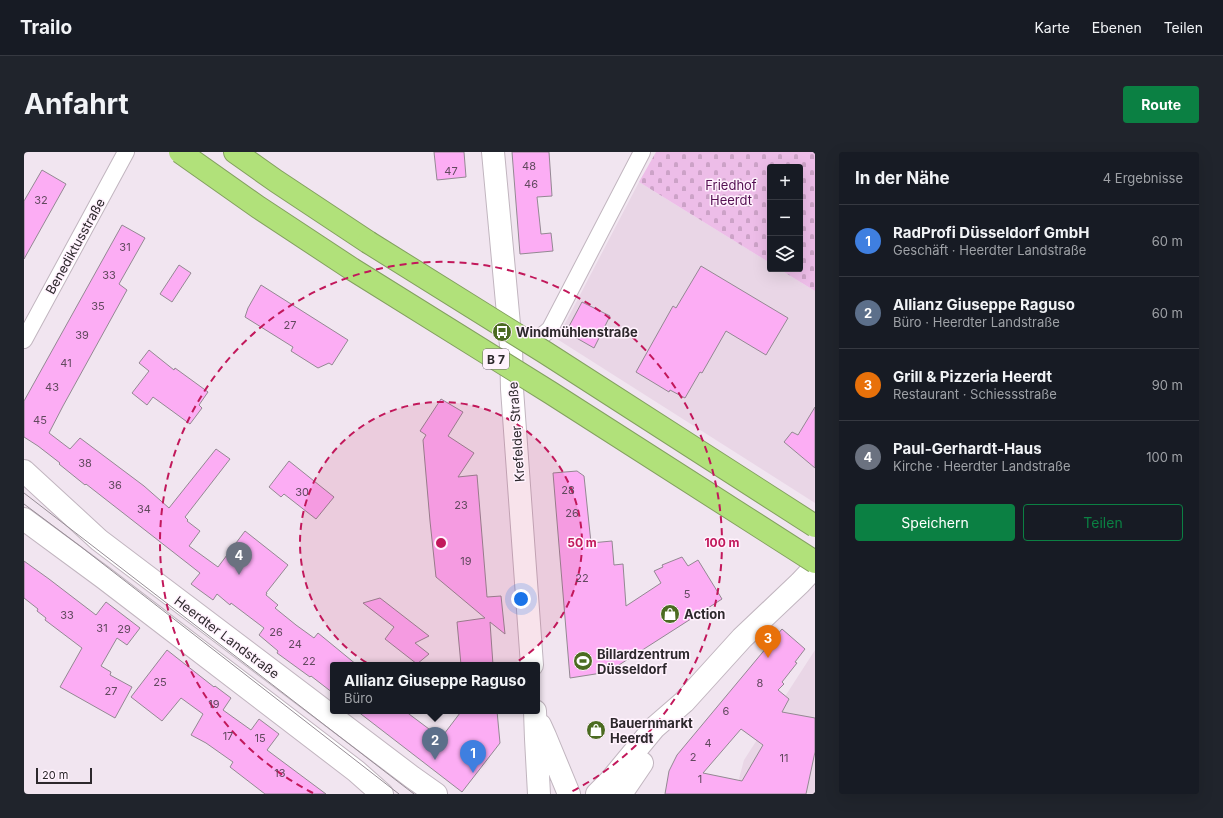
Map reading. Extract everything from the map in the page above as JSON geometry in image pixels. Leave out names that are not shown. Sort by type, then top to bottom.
[{"type":"highway","name":"B 7","points":[[180,152],[258,207],[352,269],[545,388],[815,562]]},
{"type":"highway","name":"B 7","points":[[235,152],[368,242],[546,353],[815,526]]},
{"type":"main road","name":"Krefelder Straße","points":[[493,152],[511,346],[512,389],[532,662]]},
{"type":"main road","name":"Heerdter Landstraße","points":[[24,471],[99,540],[406,773],[436,794]]},
{"type":"main road","points":[[24,519],[104,578],[356,771],[382,794]]},
{"type":"main road","points":[[610,791],[654,728],[684,702],[742,638],[815,567]]},
{"type":"main road","points":[[536,715],[536,739],[540,792]]},
{"type":"main road","points":[[536,715],[569,794]]},
{"type":"street","name":"Benediktusstraße","points":[[24,340],[126,152]]},
{"type":"street","points":[[511,346],[533,342],[542,337],[550,329],[642,152]]},
{"type":"shaded area","points":[[639,182],[767,261],[767,272],[784,272],[815,291],[815,503],[557,339]]},
{"type":"shaded area","points":[[815,650],[815,794],[735,794],[744,760]]},
{"type":"green space","name":"Friedhof Heerdt","points":[[656,152],[815,152],[815,291],[784,272],[803,272],[803,164],[767,164],[767,261],[639,182]]},
{"type":"building","points":[[434,152],[464,152],[466,177],[437,180]]},
{"type":"building","points":[[512,152],[549,152],[552,196],[537,197],[541,234],[551,233],[553,251],[520,254]]},
{"type":"building","points":[[42,170],[66,184],[24,259],[24,201]]},
{"type":"building","points":[[122,225],[145,238],[119,284],[127,290],[49,433],[70,449],[80,438],[144,486],[169,508],[216,449],[230,459],[185,517],[188,520],[187,521],[200,531],[189,546],[218,567],[245,531],[288,565],[266,595],[278,605],[275,608],[296,625],[314,638],[318,633],[353,662],[330,662],[330,691],[277,653],[278,651],[259,635],[264,628],[231,603],[230,605],[217,594],[213,600],[191,584],[200,573],[86,484],[85,485],[38,446],[24,437],[24,401]]},
{"type":"building","points":[[179,265],[191,273],[172,302],[160,294]]},
{"type":"building","points":[[701,266],[788,318],[766,355],[726,331],[702,373],[700,372],[685,398],[670,390],[669,392],[636,372],[673,306],[676,308]]},
{"type":"building","points":[[261,285],[348,340],[332,365],[329,363],[318,368],[291,351],[293,347],[245,317],[248,308]]},
{"type":"building","points":[[582,302],[610,316],[594,348],[566,332]]},
{"type":"building","points":[[149,350],[174,370],[175,368],[208,392],[199,405],[202,408],[190,424],[153,397],[147,405],[132,393],[149,371],[139,363]]},
{"type":"building","points":[[441,399],[463,412],[448,436],[474,453],[458,477],[477,475],[487,597],[501,596],[505,634],[490,622],[493,662],[461,662],[457,622],[485,618],[436,577],[423,440],[426,435],[420,431]]},
{"type":"building","points":[[815,407],[815,468],[784,442],[792,432],[798,435]]},
{"type":"building","points":[[289,461],[334,497],[316,519],[284,494],[281,497],[269,487]]},
{"type":"building","points":[[577,471],[584,476],[591,543],[612,541],[614,565],[623,564],[626,606],[661,583],[654,571],[663,567],[662,565],[682,557],[688,566],[698,560],[722,599],[608,672],[570,678],[553,473]]},
{"type":"building","points":[[24,561],[96,615],[106,602],[140,628],[127,645],[117,638],[101,666],[111,672],[110,675],[132,687],[115,718],[60,687],[82,648],[45,620],[46,618],[37,611],[38,609],[24,598]]},
{"type":"building","points":[[380,598],[429,636],[415,643],[429,654],[419,662],[414,662],[385,639],[394,627],[363,603]]},
{"type":"building","points":[[782,629],[805,649],[795,662],[797,663],[782,682],[784,684],[778,690],[789,699],[782,712],[815,718],[815,752],[806,794],[665,794],[669,771],[677,755]],"holes":[[[741,729],[763,745],[742,781],[703,773]]]},
{"type":"building","points":[[167,650],[214,687],[215,686],[231,698],[223,710],[251,730],[259,719],[279,734],[267,750],[326,794],[265,794],[230,767],[233,762],[206,743],[191,735],[203,714],[181,698],[162,721],[131,697]]},
{"type":"building","points":[[361,714],[409,714],[441,738],[459,714],[497,714],[500,743],[462,792]]},
{"type":"tram line","points":[[24,493],[414,794]]},
{"type":"tram line","points":[[24,504],[399,794]]},
{"type":"place","name":"Windmühlenstraße","points":[[502,332]]},
{"type":"place","name":"Paul-Gerhardt-Haus","points":[[239,575]]},
{"type":"place","name":"Action","points":[[670,614]]},
{"type":"place","name":"Grill & Pizzeria Heerdt","points":[[768,658]]},
{"type":"place","name":"Billardzentrum Düsseldorf","points":[[583,661]]},
{"type":"place","name":"Bauernmarkt Heerdt","points":[[596,730]]},
{"type":"place","name":"Allianz Giuseppe Raguso","points":[[435,760]]},
{"type":"place","name":"RadProfi Düsseldorf GmbH","points":[[473,773]]}]
